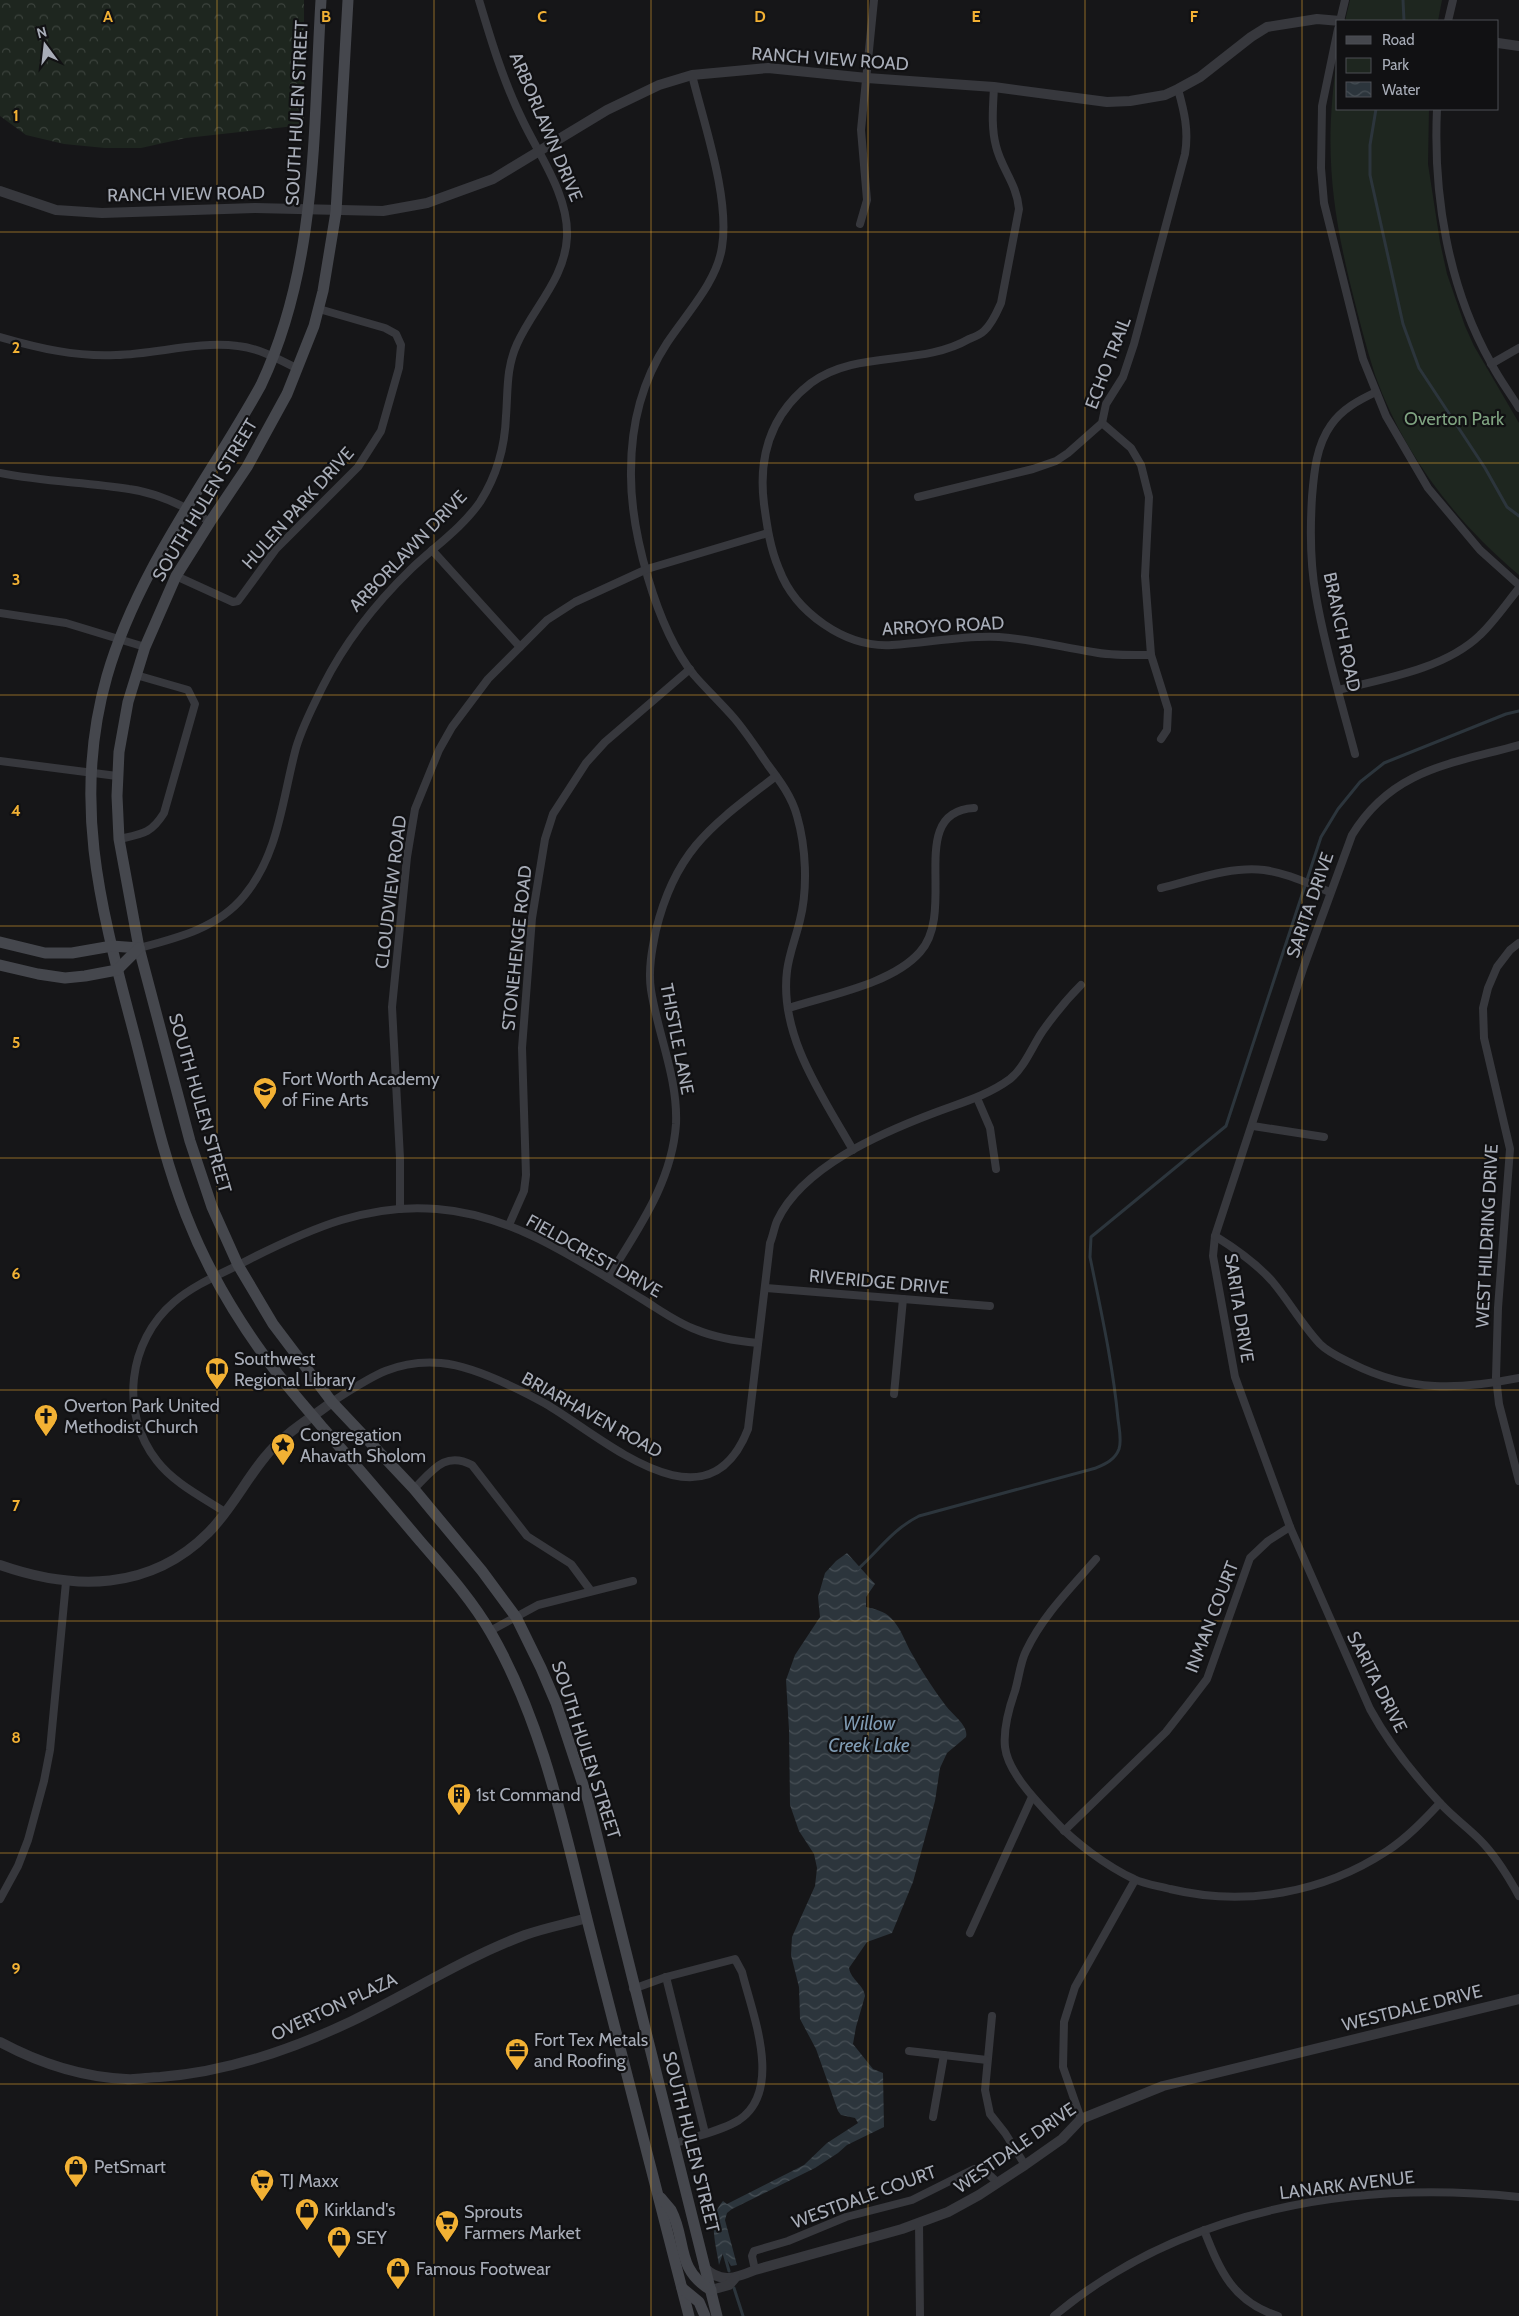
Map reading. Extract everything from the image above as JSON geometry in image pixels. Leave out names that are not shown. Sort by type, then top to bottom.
[{"type":"main road","name":"SOUTH HULEN STREET","points":[[321,0],[309,209],[296,288],[274,357],[239,425],[149,573],[120,639],[100,705],[92,772],[90,818],[94,859],[117,970],[171,1173],[186,1215],[215,1277],[243,1326],[267,1360],[450,1575],[490,1631],[526,1704],[566,1835],[657,2192],[686,2294],[689,2316]]},
{"type":"main road","name":"SOUTH HULEN STREET","points":[[348,0],[336,212],[319,308],[298,369],[247,467],[176,576],[145,647],[128,702],[119,752],[117,776],[119,839],[139,948],[196,1161],[212,1207],[238,1265],[273,1324],[332,1402],[414,1489],[482,1571],[516,1617],[542,1668],[556,1703],[588,1800],[717,2316]]},
{"type":"main road","name":"ARBORLAWN DRIVE","points":[[0,942],[34,951],[58,953],[86,952],[112,946],[139,948]]},
{"type":"main road","name":"ARBORLAWN DRIVE","points":[[117,970],[139,948]]},
{"type":"main road","points":[[0,965],[65,978],[117,970]]},
{"type":"main road","points":[[657,2192],[672,2211],[687,2265],[700,2283],[710,2290]]},
{"type":"main road","points":[[705,2269],[700,2283],[686,2294],[699,2302],[705,2316]]},
{"type":"street","name":"ARBORLAWN DRIVE","points":[[139,948],[176,938],[205,926],[235,906],[250,888],[261,872],[272,849],[297,745],[329,674],[364,620],[410,569],[449,535],[479,503],[490,482],[503,446],[507,381],[512,358],[517,343],[556,278],[565,253],[567,234],[562,204],[539,151],[521,119],[506,84],[479,0]]},
{"type":"street","points":[[860,224],[867,200],[861,130],[874,0]]},
{"type":"street","points":[[1340,20],[1345,0]]},
{"type":"street","points":[[1448,20],[1453,0]]},
{"type":"street","name":"RANCH VIEW ROAD","points":[[0,191],[56,210],[102,213],[226,208],[309,209],[336,212],[383,211],[427,203],[493,179],[607,110],[659,85],[692,75],[768,68],[867,78],[994,87],[1108,102],[1146,99],[1178,89],[1200,76],[1250,37],[1267,28],[1317,19],[1336,21]]},
{"type":"street","points":[[1336,39],[1322,106],[1321,168],[1324,203],[1363,359],[1386,416],[1428,488],[1480,550],[1519,584]]},
{"type":"street","points":[[1499,44],[1519,46]]},
{"type":"street","points":[[692,75],[716,172],[723,214],[722,247],[718,265],[704,289],[664,347],[638,403],[630,469],[634,521],[646,569],[667,630],[675,647],[690,669],[734,718],[776,776],[789,797],[798,817],[804,860],[804,891],[800,920],[787,971],[786,992],[797,1043],[806,1065],[853,1150]]},
{"type":"street","name":"ARROYO ROAD","points":[[994,87],[992,121],[996,148],[1018,196],[1019,209],[1001,303],[995,316],[984,331],[956,347],[923,356],[845,366],[812,383],[795,399],[770,435],[763,462],[762,484],[768,533],[779,570],[792,592],[816,618],[835,633],[852,640],[890,646],[955,638],[1019,638],[1094,652],[1120,655],[1151,655]]},
{"type":"street","name":"ECHO TRAIL","points":[[918,497],[1033,469],[1056,461],[1102,423],[1106,404],[1123,377],[1134,344],[1185,154],[1188,137],[1178,89]]},
{"type":"street","points":[[1437,110],[1437,166],[1447,241],[1454,270],[1469,316],[1491,364],[1519,408]]},
{"type":"street","name":"HULEN PARK DRIVE","points":[[176,576],[233,602],[238,601],[276,549],[358,467],[381,431],[400,368],[401,345],[396,334],[385,328],[319,308]]},
{"type":"street","points":[[0,337],[64,353],[114,355],[147,353],[207,344],[239,346],[274,357],[298,369]]},
{"type":"street","points":[[1491,364],[1519,348]]},
{"type":"street","name":"BRANCH ROAD","points":[[1355,754],[1315,595],[1311,523],[1315,464],[1324,438],[1341,413],[1376,392]]},
{"type":"street","points":[[1102,423],[1131,448],[1141,465],[1149,497],[1145,576],[1151,655],[1168,709],[1167,730],[1161,739]]},
{"type":"street","points":[[0,473],[57,483],[129,489],[163,498],[188,508],[210,522]]},
{"type":"street","name":"CLOUDVIEW ROAD","points":[[400,1209],[400,1158],[392,1007],[407,857],[415,810],[435,758],[452,727],[488,679],[547,620],[575,602],[646,569],[768,533]]},
{"type":"street","points":[[432,550],[520,647]]},
{"type":"street","points":[[1338,690],[1397,675],[1442,660],[1479,636],[1519,588]]},
{"type":"street","points":[[0,613],[66,623],[145,647]]},
{"type":"street","name":"STONEHENGE ROAD","points":[[509,1226],[524,1191],[526,1175],[522,1048],[532,918],[545,839],[553,814],[586,763],[605,742],[690,669]]},
{"type":"street","points":[[119,839],[144,834],[156,827],[164,813],[195,704],[188,690],[136,675]]},
{"type":"street","name":"SARITA DRIVE","points":[[1519,745],[1423,772],[1388,792],[1368,812],[1352,835],[1330,892],[1215,1236],[1213,1256],[1235,1378],[1290,1527],[1351,1668],[1383,1733],[1440,1803],[1482,1841],[1504,1869],[1519,1896]]},
{"type":"street","points":[[0,761],[117,776]]},
{"type":"street","name":"THISTLE LANE","points":[[608,1278],[654,1202],[670,1162],[676,1123],[673,1083],[651,989],[650,968],[661,909],[674,875],[700,838],[721,818],[776,776]]},
{"type":"street","points":[[789,1008],[889,976],[908,965],[922,950],[932,930],[936,914],[936,847],[940,827],[954,811],[974,808]]},
{"type":"street","points":[[1161,888],[1240,870],[1263,870],[1290,877],[1330,892]]},
{"type":"street","name":"WEST HILDRING DRIVE","points":[[1519,943],[1510,950],[1497,967],[1488,988],[1483,1008],[1484,1038],[1510,1150],[1498,1308],[1496,1383],[1499,1404],[1519,1481]]},
{"type":"street","name":"BRIARHAVEN ROAD","points":[[0,1565],[26,1574],[66,1582],[111,1581],[155,1570],[188,1551],[209,1532],[265,1456],[286,1435],[332,1402],[384,1370],[418,1363],[459,1366],[545,1404],[635,1461],[659,1472],[682,1478],[694,1478],[724,1465],[742,1444],[748,1429],[770,1243],[778,1221],[794,1198],[812,1179],[853,1150],[915,1120],[977,1098],[1011,1078],[1058,1009],[1080,985]]},
{"type":"street","points":[[977,1098],[990,1128],[996,1169]]},
{"type":"street","points":[[1253,1126],[1324,1137]]},
{"type":"street","points":[[1510,1150],[1519,1149]]},
{"type":"street","name":"FIELDCREST DRIVE","points":[[225,1512],[180,1482],[158,1463],[143,1438],[133,1402],[137,1360],[149,1330],[172,1304],[238,1265],[298,1235],[332,1222],[358,1215],[400,1209],[453,1211],[474,1214],[509,1226],[563,1251],[696,1330],[731,1340],[758,1343]]},
{"type":"street","points":[[1215,1236],[1257,1266],[1272,1282],[1320,1344],[1331,1353],[1366,1370],[1392,1380],[1422,1387],[1454,1387],[1496,1383],[1519,1378]]},
{"type":"street","name":"RIVERIDGE DRIVE","points":[[766,1288],[990,1306]]},
{"type":"street","points":[[894,1394],[903,1298]]},
{"type":"street","points":[[414,1489],[435,1468],[448,1460],[460,1459],[472,1465],[527,1536],[571,1564],[591,1591]]},
{"type":"street","name":"INMAN COURT","points":[[1064,1831],[1166,1732],[1207,1679],[1250,1558],[1268,1541],[1290,1527]]},
{"type":"street","points":[[1096,1558],[1055,1604],[1024,1653],[1009,1708],[1005,1747],[1011,1764],[1032,1797],[1064,1831],[1109,1864],[1135,1880],[1180,1891],[1244,1897],[1271,1895],[1331,1881],[1388,1851],[1411,1833],[1440,1803]]},
{"type":"street","points":[[490,1631],[538,1605],[633,1581]]},
{"type":"street","points":[[0,1899],[18,1866],[28,1840],[44,1781],[50,1750],[66,1582]]},
{"type":"street","points":[[970,1933],[1032,1797]]},
{"type":"street","points":[[1081,2119],[1063,2067],[1064,2022],[1075,1987],[1135,1880]]},
{"type":"street","name":"OVERTON PLAZA","points":[[0,2042],[40,2061],[65,2069],[127,2079],[183,2075],[234,2065],[306,2042],[509,1942],[532,1933],[586,1918]]},
{"type":"street","points":[[634,1989],[735,1959],[742,1972],[764,2069],[756,2099],[740,2120],[674,2144]]},
{"type":"street","points":[[666,1978],[705,2133]]},
{"type":"street","name":"WESTDALE DRIVE","points":[[710,2290],[729,2285],[735,2278],[755,2270],[919,2224],[964,2204],[1062,2139],[1081,2119],[1164,2086],[1519,1999]]},
{"type":"street","points":[[992,2016],[985,2090],[990,2114],[1005,2133],[1025,2165]]},
{"type":"street","points":[[909,2052],[987,2060]]},
{"type":"street","points":[[933,2118],[944,2055]]},
{"type":"street","name":"WESTDALE COURT","points":[[755,2270],[752,2256],[754,2251],[846,2217],[912,2200],[974,2169],[983,2169],[998,2183]]},
{"type":"street","name":"LANARK AVENUE","points":[[1054,2316],[1075,2298],[1119,2270],[1166,2246],[1204,2230],[1276,2208],[1352,2196],[1432,2191],[1519,2197]]},
{"type":"street","points":[[919,2224],[920,2316]]},
{"type":"street","points":[[1204,2230],[1223,2275],[1233,2288],[1255,2307],[1278,2316]]},
{"type":"street","points":[[705,2269],[715,2276],[735,2278]]},
{"type":"green space","points":[[0,0],[304,0],[304,125],[186,138],[141,148],[105,148],[64,144],[26,135],[0,116]]},
{"type":"green space","points":[[1350,0],[1442,0],[1438,20],[1345,20]]},
{"type":"green space","name":"Overton Park","points":[[1336,68],[1336,110],[1429,110],[1428,164],[1447,274],[1474,346],[1519,423],[1519,575],[1473,532],[1453,509],[1416,459],[1387,404],[1375,375],[1345,259],[1334,200],[1330,144]]},
{"type":"water","name":"Willow Creek Lake","points":[[847,1553],[875,1584],[866,1597],[866,1607],[882,1612],[894,1622],[928,1681],[963,1725],[966,1737],[947,1753],[940,1768],[935,1801],[913,1882],[892,1933],[867,1942],[849,1968],[865,1996],[853,2044],[873,2069],[883,2073],[884,2127],[847,2145],[815,2168],[727,2213],[725,2220],[737,2265],[731,2266],[723,2253],[719,2265],[714,2223],[715,2215],[723,2201],[727,2204],[804,2165],[827,2143],[858,2123],[855,2118],[841,2115],[838,2111],[816,2049],[800,2019],[799,1987],[791,1955],[792,1937],[815,1886],[817,1868],[814,1854],[799,1831],[790,1805],[786,1680],[795,1655],[820,1617],[818,1597],[825,1573]]},
{"type":"waterway","points":[[1403,0],[1404,20]]},
{"type":"waterway","points":[[1376,110],[1370,145],[1370,175],[1403,324],[1419,368],[1485,468],[1507,507],[1519,516]]},
{"type":"waterway","points":[[858,1569],[894,1533],[919,1516],[1096,1468],[1115,1456],[1120,1445],[1120,1434],[1110,1358],[1090,1257],[1091,1237],[1226,1126],[1321,837],[1338,809],[1360,782],[1384,763],[1506,714],[1519,711]]},
{"type":"waterway","points":[[724,2253],[729,2271]]},
{"type":"waterway","points":[[734,2288],[743,2316]]},
{"type":"place","name":"Fort Worth Academy of Fine Arts","points":[[265,1110]]},
{"type":"place","name":"Southwest Regional Library","points":[[217,1390]]},
{"type":"place","name":"Overton Park United Methodist Church","points":[[46,1437]]},
{"type":"place","name":"Congregation Ahavath Sholom","points":[[283,1466]]},
{"type":"place","name":"1st Command","points":[[459,1816]]},
{"type":"place","name":"Fort Tex Metals and Roofing","points":[[517,2071]]},
{"type":"place","name":"PetSmart","points":[[76,2188]]},
{"type":"place","name":"TJ Maxx","points":[[262,2202]]},
{"type":"place","name":"Kirkland's","points":[[307,2231]]},
{"type":"place","name":"Sprouts Farmers Market","points":[[447,2243]]},
{"type":"place","name":"SEY","points":[[339,2259]]},
{"type":"place","name":"Famous Footwear","points":[[398,2290]]}]
